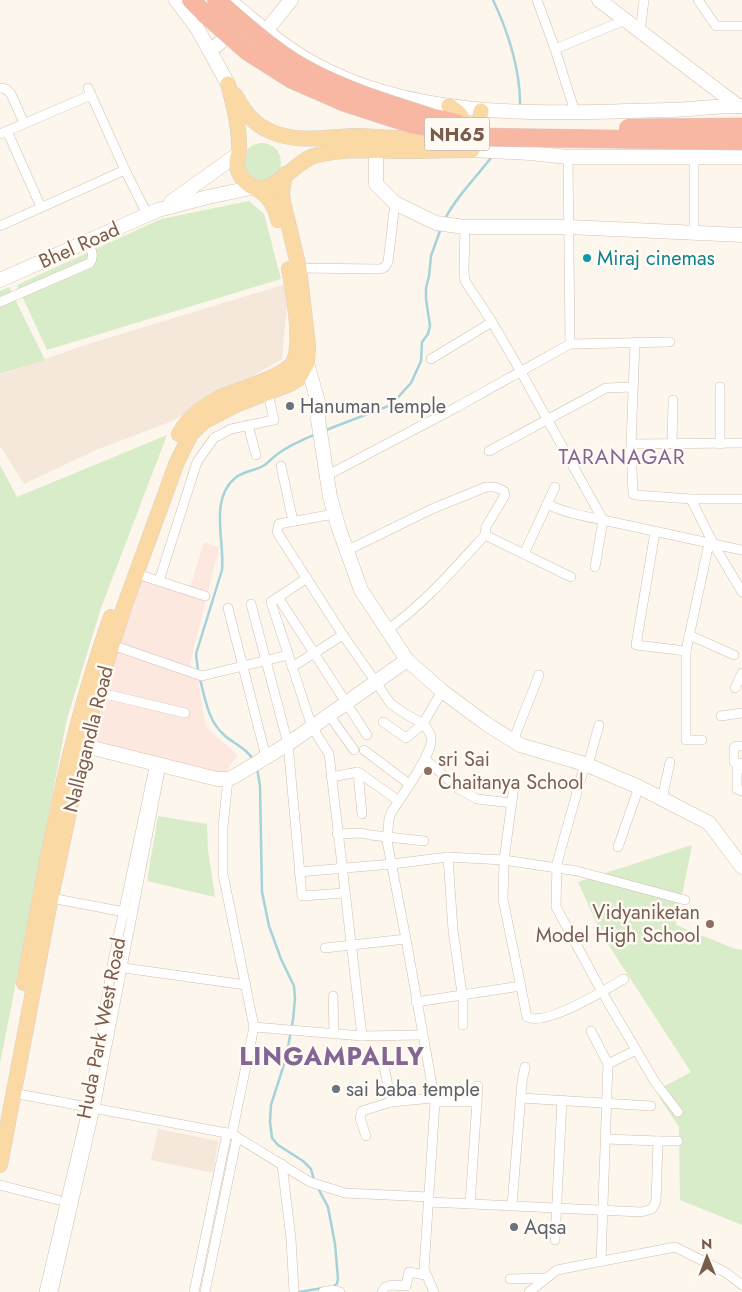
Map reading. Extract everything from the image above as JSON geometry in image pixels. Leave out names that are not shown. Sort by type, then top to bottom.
[{"type":"highway","name":"NH65","points":[[192,0],[247,51],[291,79],[346,102],[410,124],[482,137],[742,141]]},
{"type":"highway","name":"NH65","points":[[216,0],[267,44],[310,72],[378,100],[458,123],[503,127],[742,127]]},
{"type":"main road","points":[[228,84],[239,104],[253,122],[274,133],[304,139],[358,136],[378,143],[434,150],[472,150],[481,111]]},
{"type":"main road","points":[[228,84],[237,125],[238,171],[244,181],[267,194],[277,213],[290,271],[297,336],[302,348]]},
{"type":"main road","points":[[255,187],[270,187],[281,180],[285,174],[308,158],[316,155],[378,143],[455,133],[460,130],[463,118],[460,113],[449,106]]},
{"type":"main road","points":[[414,138],[434,150]]},
{"type":"main road","points":[[285,174],[282,192],[283,202],[299,268],[302,348],[299,373]]},
{"type":"main road","name":"Nallagandla Road","points":[[0,1165],[51,898],[86,690],[102,641],[147,523],[180,441],[192,417],[202,408],[218,399],[278,375],[293,362],[302,348]]},
{"type":"main road","name":"Nallagandla Road","points":[[0,1109],[47,863],[78,744],[137,574],[180,441],[211,416],[268,393],[299,373]]},
{"type":"street","points":[[176,0],[197,28],[228,84]]},
{"type":"street","points":[[229,0],[266,31],[312,63],[392,96],[481,111],[590,112],[740,106]]},
{"type":"street","points":[[266,31],[291,0]]},
{"type":"street","points":[[538,0],[575,112]]},
{"type":"street","points":[[598,0],[740,106]]},
{"type":"street","points":[[640,32],[644,0]]},
{"type":"street","points":[[698,0],[716,26],[742,26]]},
{"type":"street","points":[[210,51],[249,17]]},
{"type":"street","points":[[555,49],[625,20]]},
{"type":"street","points":[[0,88],[6,89],[11,94],[24,123]]},
{"type":"street","points":[[41,207],[3,132],[90,91],[125,170],[153,212]]},
{"type":"street","points":[[663,110],[663,157]]},
{"type":"street","points":[[378,143],[376,184],[395,203],[436,223],[462,227],[569,227],[742,235]]},
{"type":"street","points":[[472,150],[568,157],[742,157]]},
{"type":"street","points":[[153,212],[187,192],[238,154]]},
{"type":"street","points":[[568,157],[570,344]]},
{"type":"street","points":[[694,157],[694,233]]},
{"type":"street","points":[[0,226],[125,170]]},
{"type":"street","points":[[153,212],[255,187]]},
{"type":"street","points":[[299,268],[380,269],[385,267],[388,262],[395,203]]},
{"type":"street","name":"Bhel Road","points":[[0,280],[153,212]]},
{"type":"street","points":[[462,227],[466,281],[521,372],[603,520],[595,567]]},
{"type":"street","points":[[0,302],[90,263],[93,255],[87,241]]},
{"type":"street","points":[[431,359],[492,322]]},
{"type":"street","points":[[635,342],[631,444],[633,494],[691,499],[742,499]]},
{"type":"street","points":[[326,476],[570,344],[670,342]]},
{"type":"street","points":[[299,373],[319,427],[334,514],[346,551],[361,590],[407,660],[442,691],[485,724],[520,745],[586,765],[639,787],[709,823],[741,865]]},
{"type":"street","points":[[489,451],[606,388],[633,387]]},
{"type":"street","points":[[720,387],[720,444]]},
{"type":"street","points":[[159,581],[197,462],[214,438],[231,428],[274,420],[268,393]]},
{"type":"street","points":[[672,444],[673,400]]},
{"type":"street","points":[[248,425],[256,455]]},
{"type":"street","points":[[631,444],[742,443]]},
{"type":"street","points":[[281,466],[293,521]]},
{"type":"street","points":[[346,551],[432,509],[486,487],[495,487],[504,491],[505,495],[486,527],[485,535],[453,570],[405,617],[387,630]]},
{"type":"street","points":[[524,554],[555,487]]},
{"type":"street","points":[[691,499],[711,544],[742,592]]},
{"type":"street","points":[[547,504],[575,515],[742,550]]},
{"type":"street","points":[[334,514],[279,524],[277,532],[343,636],[391,704],[423,724],[429,730],[432,738],[429,753],[389,819],[388,836],[434,1100],[424,1269],[434,1292]]},
{"type":"street","points":[[655,532],[636,645],[686,651]]},
{"type":"street","points":[[485,535],[571,577]]},
{"type":"street","points":[[702,740],[686,740],[686,651],[711,544]]},
{"type":"street","points":[[137,574],[205,596]]},
{"type":"street","points":[[307,578],[271,602],[312,727],[328,754],[362,1036]]},
{"type":"street","points":[[278,597],[367,735]]},
{"type":"street","points":[[251,604],[288,744],[302,896],[344,893]]},
{"type":"street","points":[[228,608],[264,759]]},
{"type":"street","points":[[690,635],[734,655]]},
{"type":"street","points":[[292,667],[343,636]]},
{"type":"street","points":[[112,645],[202,676],[288,655]]},
{"type":"street","points":[[78,744],[217,779],[228,779],[288,744],[407,660]]},
{"type":"street","points":[[735,688],[742,673]]},
{"type":"street","points":[[513,741],[539,675]]},
{"type":"street","points":[[384,722],[406,738],[423,724],[442,691]]},
{"type":"street","points":[[97,692],[185,713]]},
{"type":"street","points":[[721,716],[742,713]]},
{"type":"street","points":[[329,715],[354,750]]},
{"type":"street","points":[[599,725],[557,863],[556,907],[602,992],[655,1082],[678,1112]]},
{"type":"street","points":[[742,746],[734,748],[734,762],[736,764],[742,763]]},
{"type":"street","points":[[364,750],[409,784]]},
{"type":"street","points":[[425,759],[459,789],[476,799],[512,802]]},
{"type":"street","points":[[662,799],[670,762]]},
{"type":"street","name":"Huda Park West Road","points":[[44,1292],[92,1107],[112,966],[158,764]]},
{"type":"street","name":"Huda Park West Road","points":[[54,1292],[123,967],[158,764]]},
{"type":"street","points":[[742,769],[737,770],[737,789],[742,791]]},
{"type":"street","points":[[331,777],[358,772],[399,801]]},
{"type":"street","points":[[358,772],[362,814]]},
{"type":"street","points":[[205,1292],[232,1135],[254,1027],[222,874],[223,828],[228,779]]},
{"type":"street","points":[[514,786],[504,860],[502,899],[527,1017],[534,1019],[542,1018],[570,1008],[624,979]]},
{"type":"street","points":[[618,847],[639,787]]},
{"type":"street","points":[[337,834],[362,832],[370,835],[424,841]]},
{"type":"street","points":[[299,872],[448,857],[504,860],[577,871],[685,900]]},
{"type":"street","points":[[448,857],[453,930],[464,1012],[463,1025]]},
{"type":"street","points":[[51,898],[133,913]]},
{"type":"street","points":[[325,948],[406,939]]},
{"type":"street","points":[[112,966],[246,986]]},
{"type":"street","points":[[416,1002],[521,986]]},
{"type":"street","points":[[333,996],[334,1034]]},
{"type":"street","points":[[254,1027],[362,1036],[423,1035]]},
{"type":"street","points":[[591,1031],[608,1064],[601,1261]]},
{"type":"street","points":[[608,1064],[636,1050]]},
{"type":"street","points":[[384,1066],[391,1102]]},
{"type":"street","points":[[512,1205],[525,1067]]},
{"type":"street","points":[[470,1204],[478,1086]]},
{"type":"street","points":[[13,1093],[232,1135],[310,1182],[345,1194],[429,1199],[470,1204],[641,1212],[652,1209],[656,1200],[658,1141]]},
{"type":"street","points":[[521,1098],[651,1106]]},
{"type":"street","points":[[366,1136],[360,1118],[362,1111],[391,1102],[434,1100],[477,1102]]},
{"type":"street","points":[[555,1240],[562,1100]]},
{"type":"street","points":[[194,1292],[232,1135]]},
{"type":"street","points":[[606,1138],[678,1141]]},
{"type":"street","points":[[282,1164],[291,1239],[294,1290]]},
{"type":"street","points":[[0,1185],[58,1200]]},
{"type":"street","points":[[529,1292],[557,1270],[674,1247],[725,1272],[742,1285]]},
{"type":"street","points":[[382,1292],[384,1287],[389,1285],[406,1286],[409,1272],[425,1274]]},
{"type":"street","points":[[510,1279],[547,1278]]},
{"type":"street","points":[[323,1292],[336,1291]]},
{"type":"shaded area","points":[[289,283],[282,359],[170,422],[96,450],[24,484],[0,446],[0,375],[82,346]]},
{"type":"shaded area","points":[[204,542],[219,548],[190,664],[197,674],[206,727],[238,755],[225,773],[91,741],[111,654],[140,578],[188,593]]},
{"type":"shaded area","points":[[158,1129],[218,1141],[213,1173],[151,1160]]},
{"type":"green space","points":[[262,143],[276,148],[281,162],[276,176],[262,181],[248,176],[243,162],[248,148]]},
{"type":"green space","points":[[249,201],[264,214],[281,279],[47,350],[17,285],[161,219]]},
{"type":"green space","points":[[9,287],[45,360],[0,374],[0,291]]},
{"type":"green space","points":[[167,435],[101,608],[67,719],[0,1064],[0,465],[17,497]]},
{"type":"green space","points":[[158,816],[207,824],[208,850],[215,897],[147,881]]},
{"type":"green space","points":[[692,845],[676,925],[742,950],[742,1225],[680,1200],[679,1127],[659,1097],[663,1087],[691,1072],[602,935],[578,882]]},
{"type":"waterway","points":[[493,0],[504,25],[516,66],[520,107]]},
{"type":"waterway","points":[[445,219],[461,194],[493,155]]},
{"type":"waterway","points":[[326,430],[391,405],[411,383],[421,361],[422,342],[428,334],[430,326],[426,288],[431,256],[441,228]]},
{"type":"waterway","points":[[198,671],[196,654],[222,570],[220,509],[227,487],[238,476],[263,466],[284,449],[316,434]]},
{"type":"waterway","points":[[200,679],[214,723],[224,735],[244,749],[254,761]]},
{"type":"waterway","points":[[257,768],[260,786],[262,892],[269,926],[281,959],[294,986],[295,998],[286,1058],[271,1105],[270,1122],[272,1138],[278,1145],[303,1161],[311,1169],[314,1180]]},
{"type":"waterway","points":[[318,1188],[328,1207],[335,1244],[338,1279],[337,1284],[333,1286]]},
{"type":"waterway","points":[[299,1292],[323,1288]]},
{"type":"place","name":"Miraj cinemas","points":[[587,258]]},
{"type":"place","name":"Hanuman Temple","points":[[290,406]]},
{"type":"place","name":"sri Sai Chaitanya School","points":[[428,771]]},
{"type":"place","name":"Vidyaniketan Model High School","points":[[710,924]]},
{"type":"place","name":"sai baba temple","points":[[336,1089]]},
{"type":"place","name":"Aqsa","points":[[514,1227]]},
{"type":"district","name":"TARANAGAR","points":[[622,457]]},
{"type":"district","name":"LINGAMPALLY","points":[[332,1056]]}]
